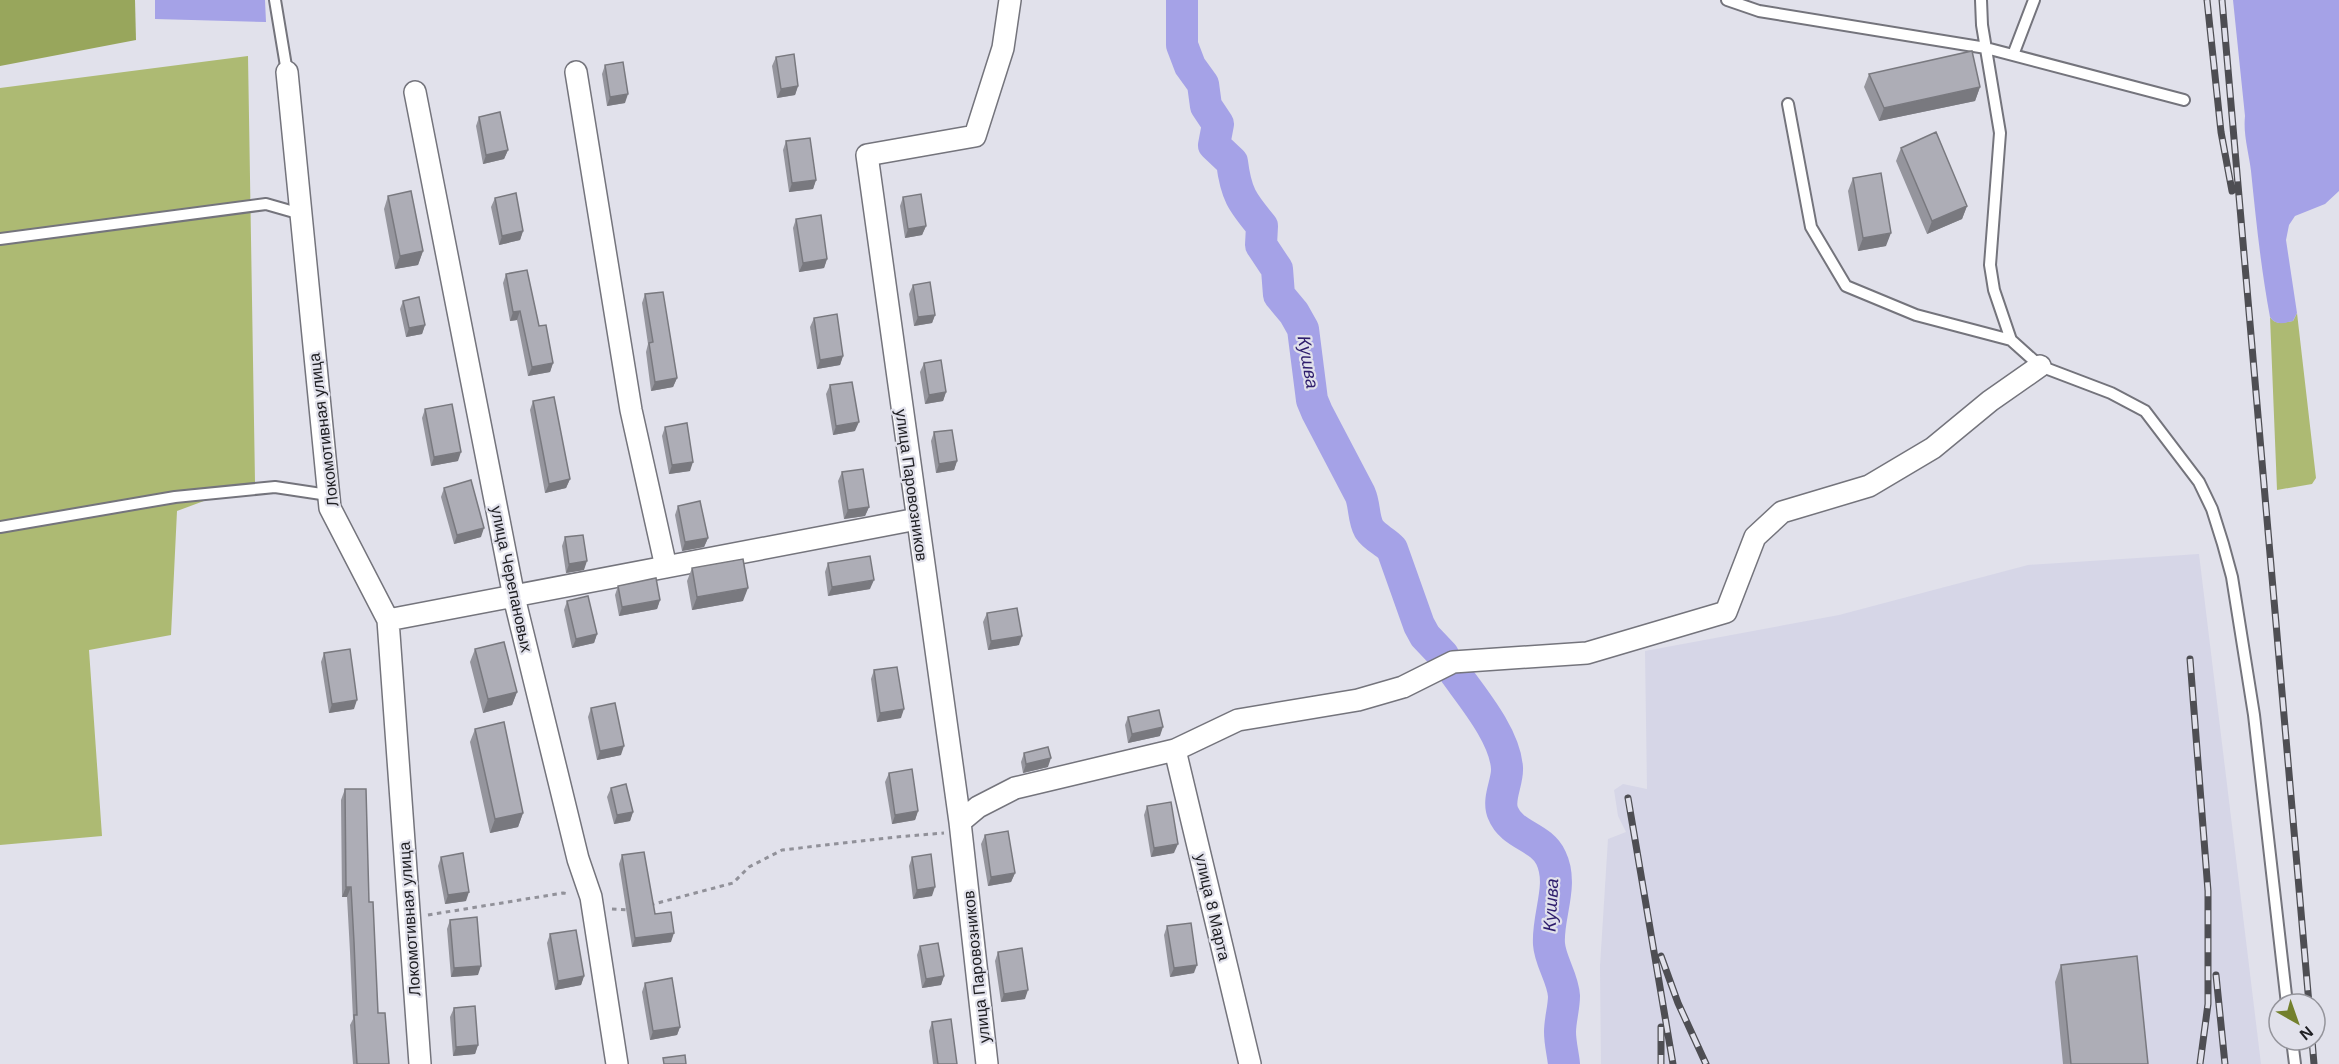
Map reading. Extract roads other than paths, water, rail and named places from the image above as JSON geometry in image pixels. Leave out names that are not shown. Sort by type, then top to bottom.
[{"type":"street","name":"улица Паровозников","points":[[987,1064],[960,827],[867,155],[975,136],[1003,48],[1010,0]]},
{"type":"street","name":"Локомотивная улица","points":[[287,72],[330,508],[388,620],[420,1064]]},
{"type":"street","points":[[576,72],[631,410],[666,567]]},
{"type":"street","name":"улица Черепановых","points":[[415,93],[514,597],[578,859],[591,897],[617,1064]]},
{"type":"street","points":[[960,827],[978,807],[1015,788],[1175,750],[1238,720],[1358,700],[1402,687],[1453,662],[1587,653],[1726,612],[1755,537],[1782,512],[1869,486],[1933,448],[1990,401],[2040,366]]},
{"type":"street","points":[[388,620],[917,519]]},
{"type":"street","name":"улица 8 Марта","points":[[1175,750],[1250,1064]]},
{"type":"lane","points":[[275,0],[287,72]]},
{"type":"lane","points":[[1727,0],[1759,11],[1986,48],[2184,100]]},
{"type":"lane","points":[[1982,0],[1982,25],[2000,132],[1990,265],[1994,290],[2011,340]]},
{"type":"lane","points":[[2013,55],[2034,0]]},
{"type":"lane","points":[[1788,104],[1811,227],[1846,286],[1916,315],[2011,340],[2040,366],[2111,393],[2145,411],[2199,482],[2212,510],[2232,578],[2254,715],[2286,992]]},
{"type":"lane","points":[[0,239],[266,204],[301,214]]},
{"type":"lane","points":[[0,527],[175,498],[275,486],[328,495]]},
{"type":"waterway","name":"Кушва","points":[[1182,0],[1182,45],[1190,66],[1203,84],[1206,106],[1218,124],[1214,145],[1232,162],[1241,197],[1262,226],[1261,245],[1277,269],[1279,295],[1294,313],[1303,329],[1312,400],[1360,494],[1369,529],[1392,549],[1419,625],[1425,636],[1443,655]]},
{"type":"waterway","name":"Кушва","points":[[1455,673],[1487,718],[1501,743],[1507,768],[1501,808],[1507,821],[1541,845],[1555,868],[1556,890],[1549,944],[1564,996],[1560,1032],[1564,1064]]},
{"type":"railway","points":[[2207,0],[2221,132],[2232,191]]},
{"type":"railway","points":[[2222,0],[2308,992]]},
{"type":"railway","points":[[2190,659],[2208,891],[2208,1004],[2200,1064]]},
{"type":"railway","points":[[1628,798],[1673,1064]]},
{"type":"railway","points":[[1661,956],[1678,1003],[1706,1064]]},
{"type":"railway","points":[[2216,975],[2225,1064]]},
{"type":"railway","points":[[1661,1027],[1661,1064]]},
{"type":"railway","points":[[2313,1052],[2314,1064]]}]
